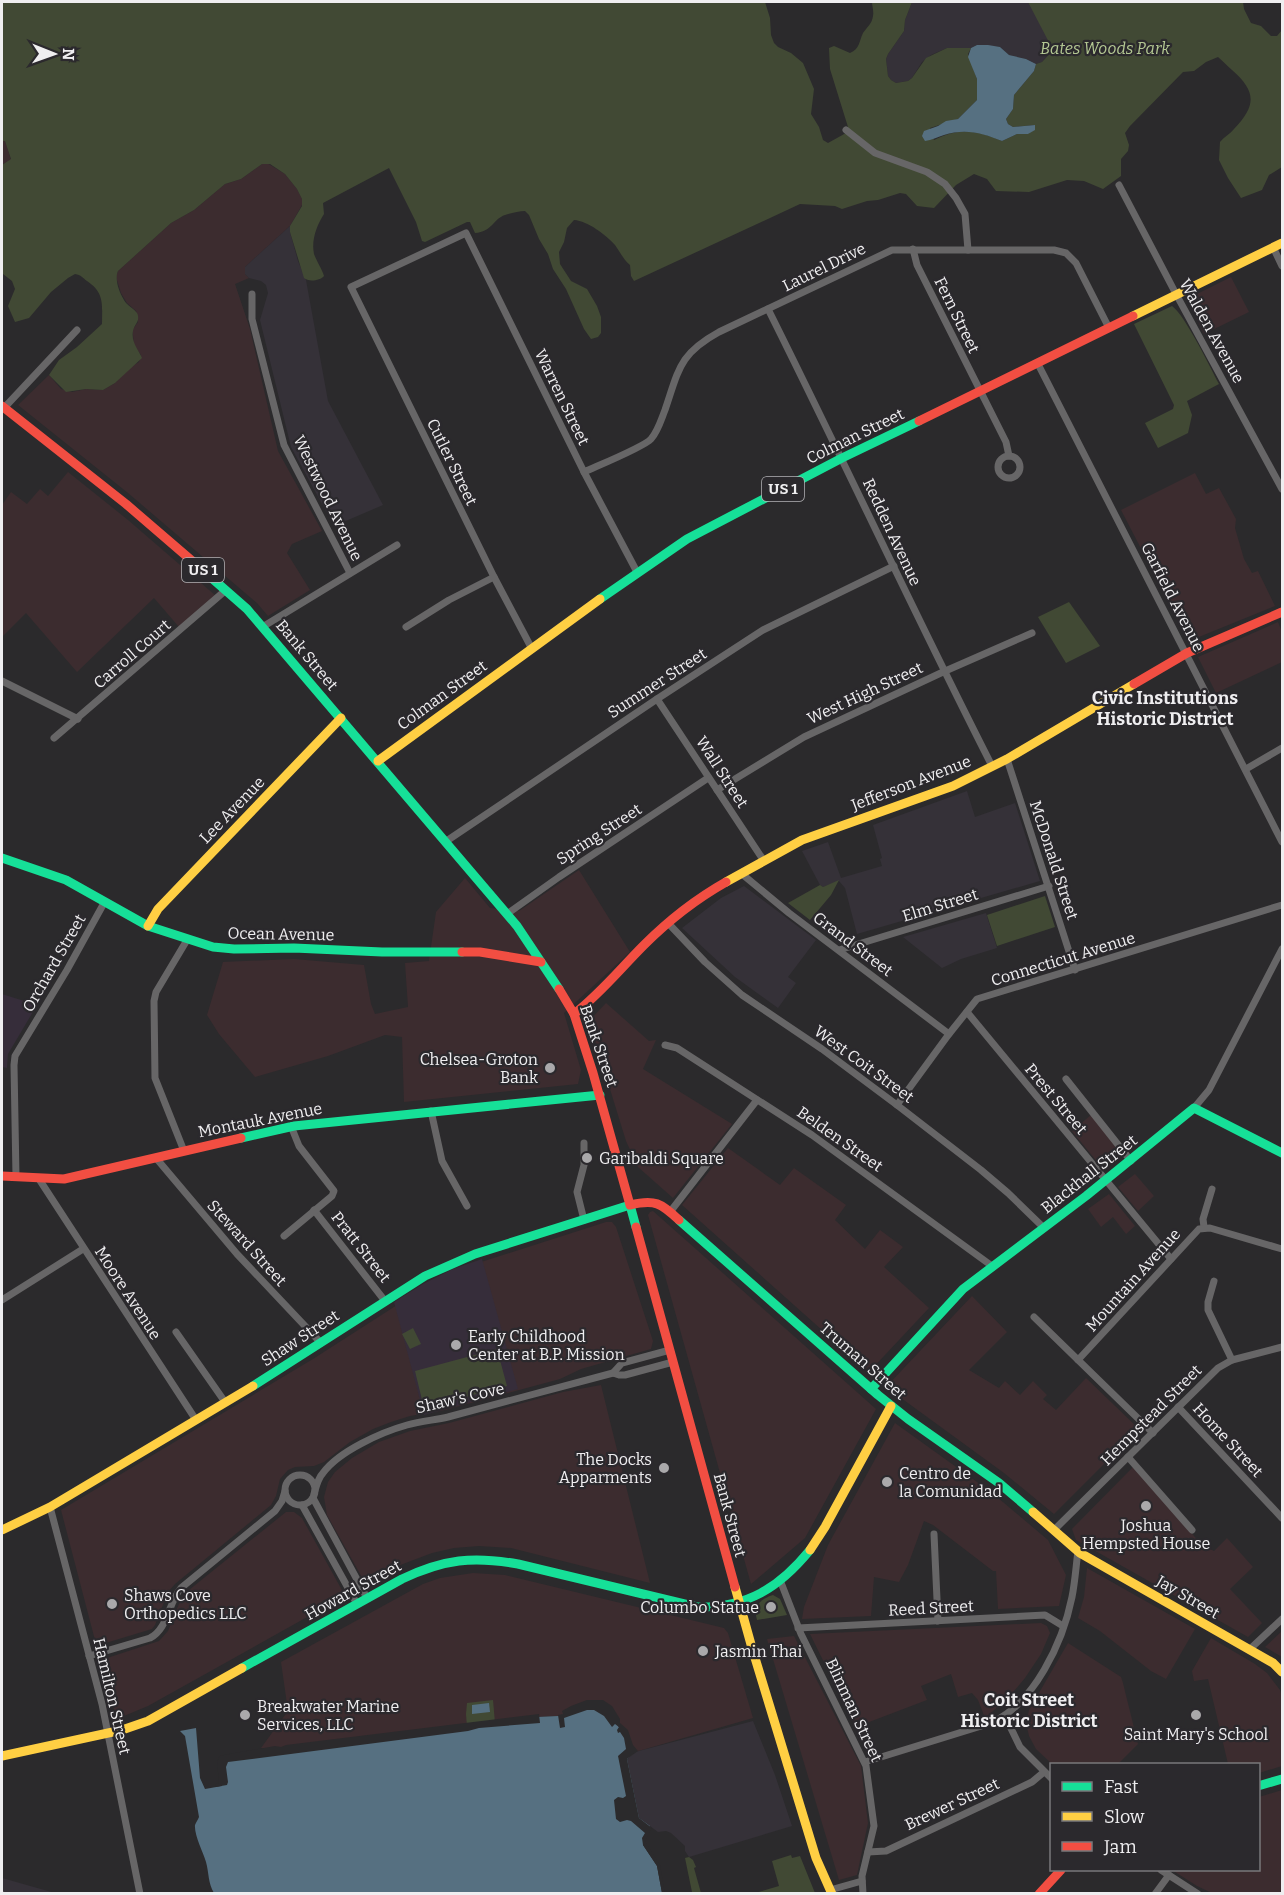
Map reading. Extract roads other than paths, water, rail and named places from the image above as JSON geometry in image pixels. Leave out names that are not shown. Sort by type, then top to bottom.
[{"type":"main road","name":"Colman Street","points":[[378,761],[637,572],[687,539],[842,458],[1282,243]]},
{"type":"main road","name":"Bank Street","points":[[3,407],[126,504],[226,590],[264,626],[507,914],[542,962],[574,1014],[600,1095],[739,1604],[814,1851],[831,1892]]},
{"type":"main road","name":"Jefferson Avenue","points":[[574,1014],[590,1002],[668,923],[714,889],[802,840],[954,786],[1007,759],[1187,653],[1282,612]]},
{"type":"main road","name":"Lee Avenue","points":[[148,926],[158,909],[341,718]]},
{"type":"main road","name":"Ocean Avenue","points":[[2,858],[53,874],[148,926],[187,940],[226,949],[464,951],[542,962]]},
{"type":"main road","name":"Montauk Avenue","points":[[2,1176],[57,1180],[291,1126],[600,1095]]},
{"type":"main road","points":[[1194,1108],[1282,1153]]},
{"type":"main road","name":"Blackhall Street","points":[[871,1389],[954,1298],[992,1266],[1131,1161],[1194,1108]]},
{"type":"main road","name":"Truman Street","points":[[630,1205],[653,1202],[665,1207],[891,1406],[999,1483],[1078,1551]]},
{"type":"main road","name":"Shaw Street","points":[[2,1530],[50,1507],[196,1420],[425,1276],[458,1261],[630,1205]]},
{"type":"main road","points":[[739,1604],[760,1595],[803,1559],[815,1543],[891,1406]]},
{"type":"main road","name":"Jay Street","points":[[1078,1551],[1273,1663],[1282,1672]]},
{"type":"main road","name":"Howard Street","points":[[2,1756],[108,1733],[148,1721],[412,1574],[430,1567],[458,1561],[482,1559],[518,1564],[697,1607],[717,1608],[739,1604]]},
{"type":"main road","points":[[1260,1785],[1282,1779]]},
{"type":"main road","points":[[1039,1893],[1059,1871]]},
{"type":"street","points":[[846,130],[875,153],[927,172],[945,184],[965,214],[969,250]]},
{"type":"street","name":"Walden Avenue","points":[[1119,185],[1282,489]]},
{"type":"street","name":"Cutler Street","points":[[466,233],[351,287],[532,649]]},
{"type":"street","name":"Warren Street","points":[[466,233],[584,472],[637,572]]},
{"type":"street","points":[[1273,248],[1282,267]]},
{"type":"street","name":"Laurel Drive","points":[[584,472],[650,442],[657,431],[678,370],[690,351],[712,336],[884,252],[913,249],[1054,250],[1066,253],[1076,263],[1108,328]]},
{"type":"street","name":"Fern Street","points":[[913,249],[917,265],[1006,442],[1009,456]]},
{"type":"street","name":"Westwood Avenue","points":[[252,294],[252,319],[284,445],[350,573]]},
{"type":"street","name":"Redden Avenue","points":[[768,309],[842,458],[943,672],[992,766]]},
{"type":"street","points":[[3,407],[77,330]]},
{"type":"street","name":"Garfield Avenue","points":[[1038,364],[1282,842]]},
{"type":"street","points":[[264,626],[397,545]]},
{"type":"street","name":"Summer Street","points":[[446,842],[763,630],[894,566]]},
{"type":"street","points":[[406,627],[449,600],[494,577]]},
{"type":"street","name":"Carroll Court","points":[[54,738],[226,590]]},
{"type":"street","name":"West High Street","points":[[717,790],[804,737],[1032,633]]},
{"type":"street","points":[[2,681],[78,719]]},
{"type":"street","name":"Wall Street","points":[[657,699],[764,861]]},
{"type":"street","points":[[1246,769],[1282,748]]},
{"type":"street","name":"McDonald Street","points":[[1007,759],[1075,970]]},
{"type":"street","name":"Spring Street","points":[[507,914],[708,778]]},
{"type":"street","name":"Grand Street","points":[[742,874],[949,1034]]},
{"type":"street","name":"Elm Street","points":[[839,950],[1048,886]]},
{"type":"street","name":"Orchard Street","points":[[16,1177],[15,1056],[104,903]]},
{"type":"street","name":"Connecticut Avenue","points":[[897,1105],[977,999],[1282,905]]},
{"type":"street","name":"West Coit Street","points":[[668,923],[705,962],[742,995],[822,1049],[897,1105],[981,1170],[1044,1228]]},
{"type":"street","points":[[184,1151],[155,1078],[154,1001],[156,992],[187,940]]},
{"type":"street","name":"Blackhall Street","points":[[1194,1108],[1209,1090],[1282,949]]},
{"type":"street","name":"Prest Street","points":[[967,1012],[1171,1259]]},
{"type":"street","name":"Belden Street","points":[[665,1045],[677,1048],[845,1159],[992,1266]]},
{"type":"street","points":[[1066,1079],[1131,1161]]},
{"type":"street","points":[[670,1212],[757,1100]]},
{"type":"street","points":[[431,1111],[442,1161],[467,1206]]},
{"type":"street","points":[[284,1236],[333,1195],[333,1190],[299,1146],[291,1126]]},
{"type":"street","points":[[584,1143],[584,1165],[577,1192],[584,1220]]},
{"type":"street","name":"Steward Street","points":[[156,1158],[237,1254],[321,1343]]},
{"type":"street","name":"Moore Avenue","points":[[39,1179],[196,1420]]},
{"type":"street","points":[[1204,1227],[1203,1219],[1212,1189]]},
{"type":"street","name":"Pratt Street","points":[[314,1210],[385,1301]]},
{"type":"street","name":"Mountain Avenue","points":[[1078,1360],[1195,1232],[1204,1227],[1282,1249]]},
{"type":"street","points":[[2,1300],[83,1249]]},
{"type":"street","points":[[1214,1281],[1208,1310],[1232,1360]]},
{"type":"street","points":[[1034,1317],[1153,1432]]},
{"type":"street","points":[[176,1332],[225,1402]]},
{"type":"street","name":"Hempstead Street","points":[[1054,1530],[1218,1368],[1232,1360],[1281,1349]]},
{"type":"street","name":"Shaw's Cove","points":[[302,1475],[323,1472],[361,1444],[391,1430],[448,1417],[613,1372],[622,1363],[670,1350]]},
{"type":"street","name":"Shaw's Cove","points":[[613,1372],[625,1375],[673,1362]]},
{"type":"street","name":"Home Street","points":[[1178,1407],[1282,1518]]},
{"type":"street","points":[[1128,1457],[1192,1530]]},
{"type":"street","points":[[275,1511],[294,1504],[302,1505],[314,1496],[323,1472]]},
{"type":"street","points":[[89,1656],[154,1636],[161,1629],[171,1603],[181,1588],[275,1511],[282,1502],[290,1479],[302,1475],[312,1482],[314,1496],[367,1598]]},
{"type":"street","points":[[285,1491],[287,1499],[294,1504]]},
{"type":"street","points":[[302,1505],[357,1604]]},
{"type":"street","name":"Hamilton Street","points":[[50,1507],[108,1733],[140,1893]]},
{"type":"street","points":[[934,1534],[938,1621]]},
{"type":"street","points":[[865,1762],[991,1723],[1005,1716],[1017,1705],[1038,1678],[1057,1644],[1072,1597],[1078,1551]]},
{"type":"street","name":"Blinman Street","points":[[780,1580],[798,1628],[865,1762],[869,1780],[873,1835],[862,1881],[863,1893]]},
{"type":"street","name":"Reed Street","points":[[798,1628],[1045,1616],[1063,1626]]},
{"type":"street","points":[[1250,1650],[1282,1619]]},
{"type":"street","points":[[1005,1716],[1020,1747],[1050,1777]]},
{"type":"street","name":"Brewer Street","points":[[868,1852],[886,1851],[1032,1782],[1044,1772]]},
{"type":"street","points":[[1164,1871],[1198,1893]]},
{"type":"street","points":[[1155,1893],[1169,1875]]},
{"type":"street","points":[[831,1892],[862,1881]]},
{"type":"water","points":[[977,45],[1000,47],[1009,55],[1036,64],[1034,71],[1014,95],[1013,109],[1006,119],[1013,127],[1035,125],[1035,130],[1028,134],[1017,134],[1002,141],[967,132],[952,133],[925,141],[922,136],[924,131],[946,121],[958,119],[977,100],[977,79],[968,57],[971,48]]},
{"type":"water","points":[[489,1703],[490,1712],[472,1714],[472,1705]]},
{"type":"water","points":[[603,1703],[635,1752],[627,1759],[639,1818],[650,1826],[643,1845],[657,1866],[662,1893],[214,1893],[212,1889],[196,1834],[195,1825],[199,1817],[185,1736],[180,1731],[196,1728],[200,1778],[205,1789],[222,1786],[220,1762],[537,1717],[558,1716]]},
{"type":"railway","points":[[2,1892],[6,1894]]},
{"type":"place","name":"Chelsea-Groton Bank","points":[[550,1068]]},
{"type":"place","name":"Garibaldi Square","points":[[587,1158]]},
{"type":"place","name":"Early Childhood Center at B.P. Mission","points":[[456,1345]]},
{"type":"place","name":"The Docks Apparments","points":[[664,1468]]},
{"type":"place","name":"Centro de la Comunidad","points":[[887,1482]]},
{"type":"place","name":"Joshua Hempsted House","points":[[1146,1506]]},
{"type":"place","name":"Shaws Cove Orthopedics LLC","points":[[112,1604]]},
{"type":"place","name":"Columbo Statue","points":[[771,1607]]},
{"type":"place","name":"Jasmin Thai","points":[[703,1651]]},
{"type":"place","name":"Breakwater Marine Services, LLC","points":[[245,1715]]},
{"type":"place","name":"Saint Mary's School","points":[[1196,1715]]},
{"type":"district","name":"Civic Institutions Historic District","points":[[1165,708]]},
{"type":"district","name":"Coit Street Historic District","points":[[1029,1710]]},
{"type":"park label","name":"Bates Woods Park","points":[[1105,48]]}]
